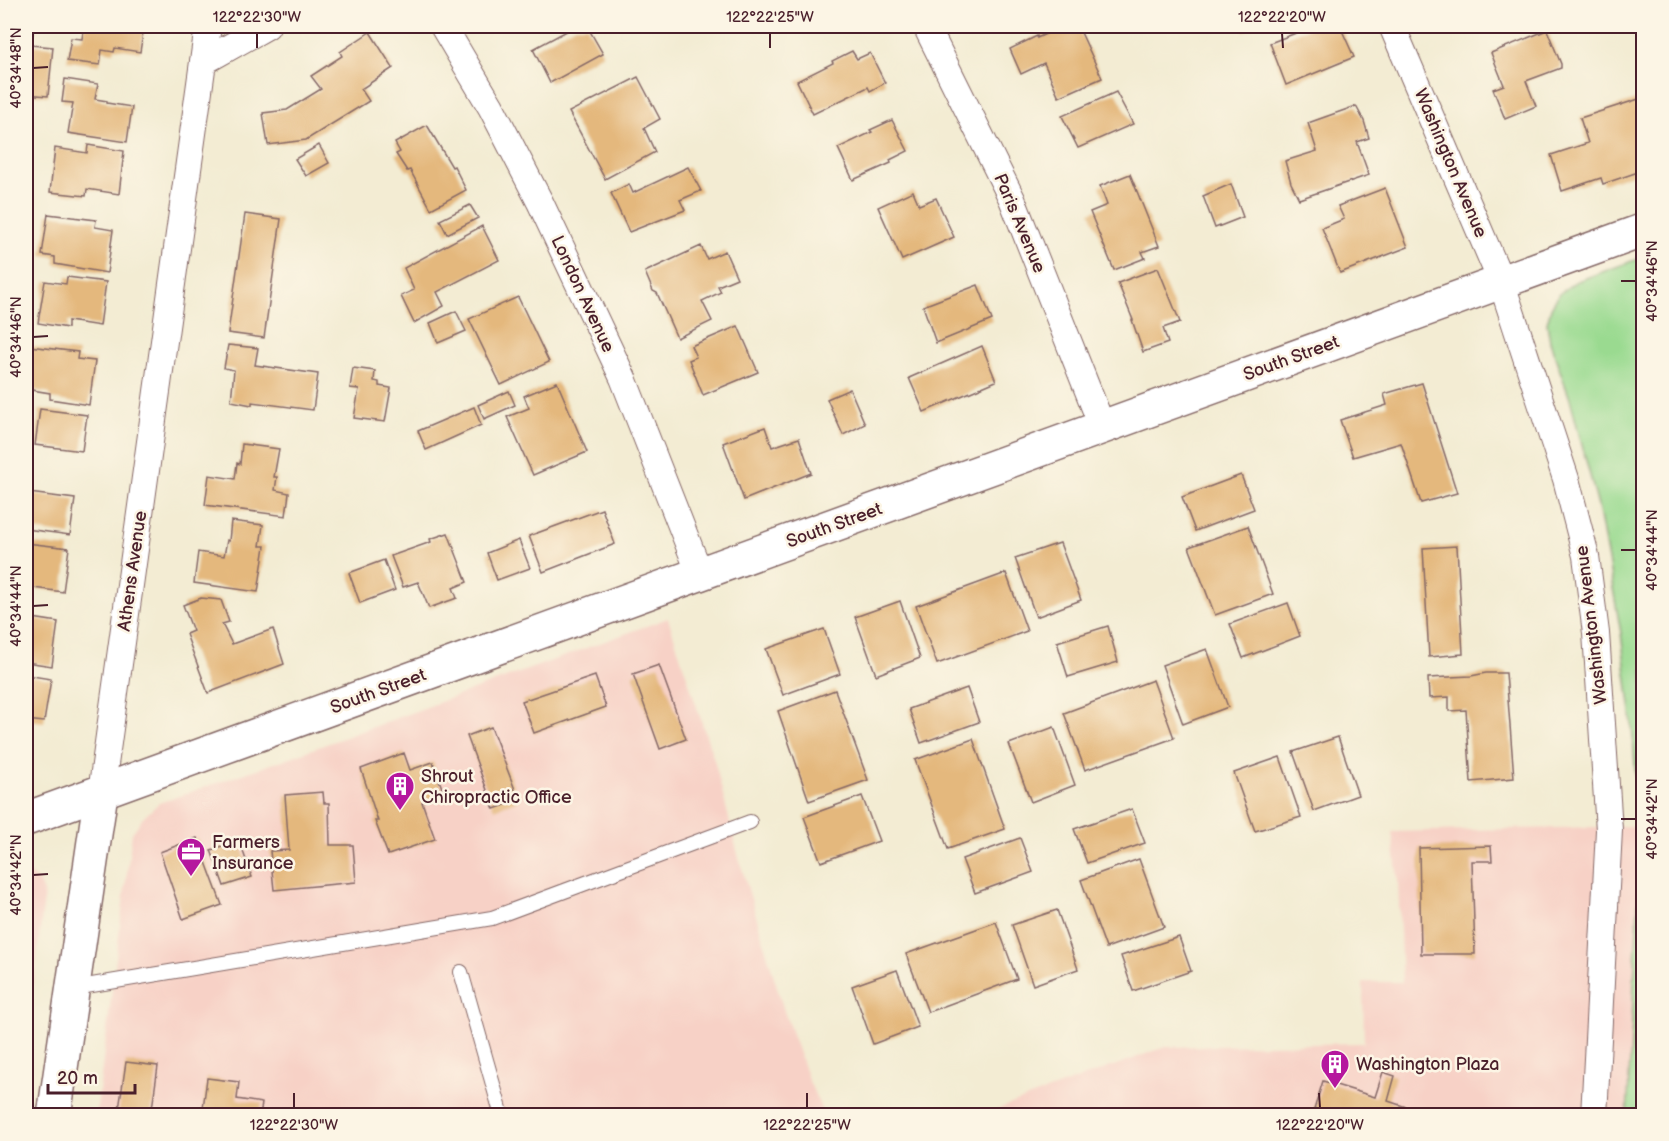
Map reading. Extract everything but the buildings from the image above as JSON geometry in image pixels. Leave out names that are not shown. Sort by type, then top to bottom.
[{"type":"street","name":"Athens Avenue","points":[[54,1116],[208,26]]},
{"type":"street","points":[[203,62],[267,26]]},
{"type":"street","name":"London Avenue","points":[[443,26],[491,107],[540,202],[623,378],[700,574]]},
{"type":"street","name":"Paris Avenue","points":[[926,26],[1012,199],[1102,426]]},
{"type":"street","name":"Washington Avenue","points":[[1392,26],[1501,281],[1566,478],[1586,556],[1596,633],[1609,830],[1594,1116]]},
{"type":"street","name":"South Street","points":[[26,819],[1644,230]]},
{"type":"lane","points":[[72,988],[492,918],[750,822]]},
{"type":"lane","points":[[461,972],[502,1116]]},
{"type":"shaded area","points":[[668,618],[715,763],[738,855],[784,1011],[808,1079],[824,1115],[96,1116],[132,833],[143,818],[159,803],[283,760]]},
{"type":"shaded area","points":[[1638,826],[1639,888],[1627,1115],[979,1116],[1165,1047],[1364,1043],[1363,982],[1402,982],[1398,880],[1392,832]]},
{"type":"shaded area","points":[[26,871],[38,881],[44,900],[26,1035]]},
{"type":"green space","points":[[1643,257],[1644,1115],[1627,1116],[1639,888],[1636,777],[1631,713],[1621,633],[1599,510],[1570,399],[1550,342],[1547,323],[1551,308],[1559,294],[1575,282]]},
{"type":"place","name":"Shrout Chiropractic Office","points":[[400,812]]},
{"type":"place","name":"Farmers Insurance","points":[[191,878]]},
{"type":"place","name":"Washington Plaza","points":[[1335,1090]]}]
